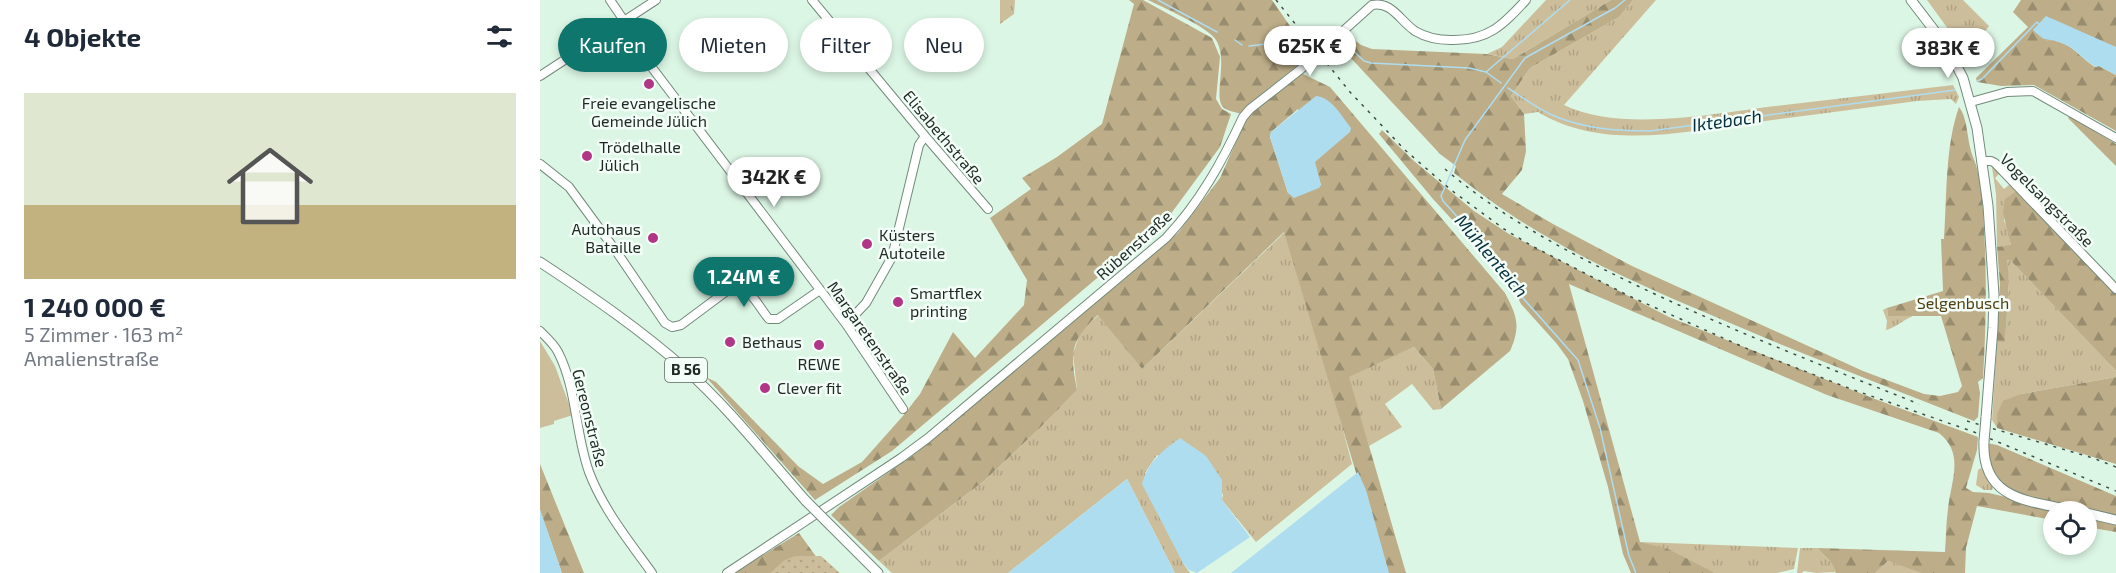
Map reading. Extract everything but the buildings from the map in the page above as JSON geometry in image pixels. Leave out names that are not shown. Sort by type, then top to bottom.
[{"type":"main road","points":[[1911,0],[1947,47],[1963,78],[1977,128],[1989,217],[1994,295],[1983,453],[1988,474],[2001,490],[2020,498],[2043,503]]},
{"type":"main road","name":"B 56","points":[[540,262],[651,340],[686,369],[806,501],[878,573]]},
{"type":"main road","points":[[2097,516],[2116,520]]},
{"type":"street","name":"Margaretenstraße","points":[[610,0],[619,18]]},
{"type":"street","points":[[629,18],[656,0]]},
{"type":"street","name":"Elisabethstraße","points":[[812,0],[988,209]]},
{"type":"street","name":"Rübenstraße","points":[[728,573],[910,452],[1166,238],[1190,211],[1210,183],[1243,117],[1250,109],[1301,69],[1372,5],[1379,4],[1388,7],[1414,30],[1425,35],[1438,39],[1468,40],[1481,37],[1505,23],[1526,0]]},
{"type":"street","points":[[540,76],[558,64]]},
{"type":"street","name":"Margaretenstraße","points":[[658,72],[846,324],[903,409]]},
{"type":"street","points":[[1971,102],[2007,92],[2033,91],[2116,138]]},
{"type":"street","points":[[846,324],[866,303],[892,257],[919,145],[925,136]]},
{"type":"street","name":"Vogelsangstraße","points":[[1982,161],[1991,160],[1995,163],[2116,290]]},
{"type":"street","points":[[540,164],[569,187],[665,323],[672,327],[681,325],[732,287],[739,286],[746,289],[769,319],[778,319],[820,290]]},
{"type":"street","name":"Gereonstraße","points":[[540,331],[557,350],[566,372],[583,453],[594,486],[652,573]]},
{"type":"green space","points":[[1000,0],[1015,0],[1014,14],[1000,24]]},
{"type":"green space","points":[[1129,0],[1143,0],[1212,38],[1220,57],[1216,99],[1222,109],[1231,114],[1220,147],[1167,219],[892,451],[815,500],[706,377],[716,382],[798,466],[823,484],[862,462],[920,394],[953,332],[975,358],[1024,305],[1027,280],[990,218],[1031,189],[1022,178],[1057,157],[1102,124],[1134,4]]},
{"type":"green space","points":[[1148,0],[1272,0],[1310,55],[1241,114],[1230,111],[1221,103],[1221,58],[1216,40],[1204,29]]},
{"type":"green space","points":[[1546,0],[1611,0],[1513,59],[1487,54],[1502,47]]},
{"type":"green space","points":[[1611,0],[1633,0],[1619,17],[1530,68],[1511,96],[1524,114],[1526,151],[1522,170],[1502,194],[1632,266],[1863,371],[1924,394],[1940,396],[1958,392],[1962,386],[1941,316],[1888,316],[1887,308],[1943,291],[1941,239],[1944,239],[1951,138],[1959,107],[1965,121],[1970,149],[1980,180],[1983,205],[1985,341],[1983,378],[1978,382],[1980,393],[1978,417],[1974,421],[1674,299],[1608,269],[1544,235],[1498,206],[1454,173],[1456,166],[1440,154],[1337,43],[1347,34],[1361,45],[1372,49],[1486,54],[1513,59]]},
{"type":"green space","points":[[1633,0],[1656,0],[1564,105],[1587,113],[1613,118],[1668,119],[1953,85],[1959,97],[1956,104],[1951,99],[1917,101],[1703,130],[1646,135],[1590,132],[1563,124],[1538,112],[1524,114],[1511,96],[1530,68],[1619,17]]},
{"type":"green space","points":[[1927,0],[1963,0],[1989,26],[1967,55]]},
{"type":"green space","points":[[2021,0],[2116,0],[2116,47],[2054,41],[2069,47],[2095,67],[2099,66],[2116,75],[2116,131],[2034,85],[2001,86],[1977,82],[1976,78],[2028,27],[2013,12]]},
{"type":"green space","points":[[1301,73],[1330,87],[1505,293],[1515,315],[1516,335],[1510,351],[1441,409],[1433,369],[1414,347],[1349,377],[1406,573],[1386,573],[1284,232],[1142,369],[1098,315],[1082,332],[1074,348],[1073,367],[1077,390],[984,481],[879,561],[831,515],[912,456],[1178,233],[1220,178],[1249,113]],"holes":[[[1298,109],[1321,185],[1288,193],[1270,137],[1271,132]]]},
{"type":"green space","points":[[2070,116],[2116,144],[2116,166],[2068,118]]},
{"type":"green space","points":[[1382,130],[1414,161],[1474,211],[1509,234],[1669,317],[1875,399],[1978,437],[1977,450],[1966,488],[1973,492],[1989,493],[2043,506],[2043,518],[1977,506],[1966,548],[1965,573],[1922,573],[1888,561],[1875,573],[1835,573],[1830,561],[1817,548],[1945,552],[1947,514],[1954,468],[1952,450],[1947,441],[1939,433],[1827,395],[1569,284],[1640,542],[1668,549],[1715,573],[1631,573],[1623,554],[1608,487],[1583,401],[1568,359],[1521,304],[1503,275],[1433,199],[1379,134]]},
{"type":"green space","points":[[1994,166],[2000,173],[1995,178],[2004,189],[2010,184],[2016,191],[2006,199],[2004,221],[2009,230],[2011,246],[1997,247],[1996,194],[1992,167]]},
{"type":"green space","name":"Selgenbusch","points":[[2016,191],[2116,294],[2116,371],[2011,261],[2007,260],[2009,281],[2005,342],[1997,341],[2000,284],[1997,247],[2011,245],[2003,213],[2005,199]]},
{"type":"green space","points":[[1285,232],[1330,380],[1352,464],[1256,542],[1222,500],[1223,494],[1157,455],[1145,473],[1183,563],[1190,573],[1175,573],[1127,479],[1008,573],[892,573],[879,561],[984,481],[1077,390],[1073,354],[1081,330],[1099,315],[1142,369]]},
{"type":"green space","points":[[2006,260],[2011,261],[2116,371],[2116,377],[2021,394],[1997,414],[1997,428],[1992,420],[1997,341],[2005,341],[2009,281]]},
{"type":"green space","points":[[1887,308],[1888,316],[1913,316],[1886,330],[1887,321],[1883,310]]},
{"type":"green space","points":[[540,341],[555,366],[573,415],[540,428]]},
{"type":"green space","points":[[1414,347],[1433,369],[1441,409],[1433,410],[1412,384],[1385,404],[1402,427],[1369,446],[1348,377]]},
{"type":"green space","points":[[2116,377],[2116,464],[1997,428],[1997,414],[2003,401],[2021,394]]},
{"type":"green space","points":[[1987,443],[1997,445],[2116,496],[2116,515],[2097,511],[2097,501],[2044,501],[2011,491],[1999,481],[1989,460]]},
{"type":"green space","points":[[540,464],[584,573],[562,573],[540,510]]},
{"type":"green space","points":[[1981,468],[1992,490],[1984,490],[1976,485],[1978,470]]},
{"type":"green space","points":[[2097,519],[2116,523],[2116,532],[2097,529]]},
{"type":"green space","points":[[799,533],[831,573],[734,573]]},
{"type":"green space","points":[[1640,542],[1798,548],[1794,569],[1777,573],[1715,573]]},
{"type":"green space","points":[[1800,548],[1817,548],[1830,561],[1836,572],[1804,571],[1797,573]]},
{"type":"green space","points":[[795,556],[821,556],[840,573],[770,573],[785,560]]},
{"type":"green space","points":[[1888,561],[1922,572],[1922,573],[1875,573]]},
{"type":"water","points":[[2046,16],[2116,47],[2116,75],[2099,66],[2096,67],[2064,44],[2041,37],[2033,30]]},
{"type":"water","points":[[1316,96],[1332,104],[1351,128],[1350,132],[1315,162],[1321,185],[1319,188],[1294,198],[1288,193],[1270,137],[1271,132]]},
{"type":"water","points":[[1180,438],[1206,456],[1222,480],[1222,500],[1250,537],[1197,573],[1189,570],[1183,563],[1142,484],[1148,469],[1156,458]]},
{"type":"water","points":[[1358,472],[1366,490],[1389,573],[1231,573]]},
{"type":"water","points":[[1127,479],[1175,573],[1008,573]]},
{"type":"water","points":[[540,510],[562,573],[540,573]]},
{"type":"waterway","name":"Iktebach","points":[[1158,0],[1217,32]]},
{"type":"waterway","points":[[1486,72],[1570,0]]},
{"type":"waterway","name":"Mühlenteich","points":[[1625,0],[1615,8],[1525,58],[1465,140],[1441,196],[1506,271],[1522,297],[1578,360],[1600,428],[1629,556],[1636,573]]},
{"type":"waterway","name":"Iktebach","points":[[1977,81],[1982,79],[2037,22],[2039,24]]},
{"type":"waterway","name":"Iktebach","points":[[1268,43],[1294,36]]},
{"type":"waterway","name":"Iktebach","points":[[1235,40],[1242,45]]},
{"type":"waterway","name":"Iktebach","points":[[1343,41],[1364,61],[1371,63],[1469,68],[1486,72],[1501,83]]},
{"type":"waterway","name":"Iktebach","points":[[1249,46],[1266,44]]},
{"type":"waterway","name":"Iktebach","points":[[1508,88],[1535,106],[1564,120],[1613,130],[1650,131],[1955,90]]},
{"type":"railway","points":[[1276,0],[1350,92],[1405,150],[1451,190],[1504,229],[1532,246],[1629,296],[1750,350],[1851,389],[1974,432],[2116,491]]},
{"type":"railway","points":[[1445,169],[1491,204],[1539,235],[1616,275],[1745,334],[1919,404]]},
{"type":"railway","points":[[1967,421],[2093,458],[2116,467]]},
{"type":"place","name":"Freie evangelische Gemeinde Jülich","points":[[649,84]]},
{"type":"place","name":"Trödelhalle Jülich","points":[[587,156]]},
{"type":"place","name":"Autohaus Bataille","points":[[653,238]]},
{"type":"place","name":"Küsters Autoteile","points":[[867,244]]},
{"type":"place","name":"Smartflex printing","points":[[898,302]]},
{"type":"place","name":"Bethaus","points":[[730,342]]},
{"type":"place","name":"REWE","points":[[819,345]]},
{"type":"place","name":"Clever fit","points":[[765,388]]}]
